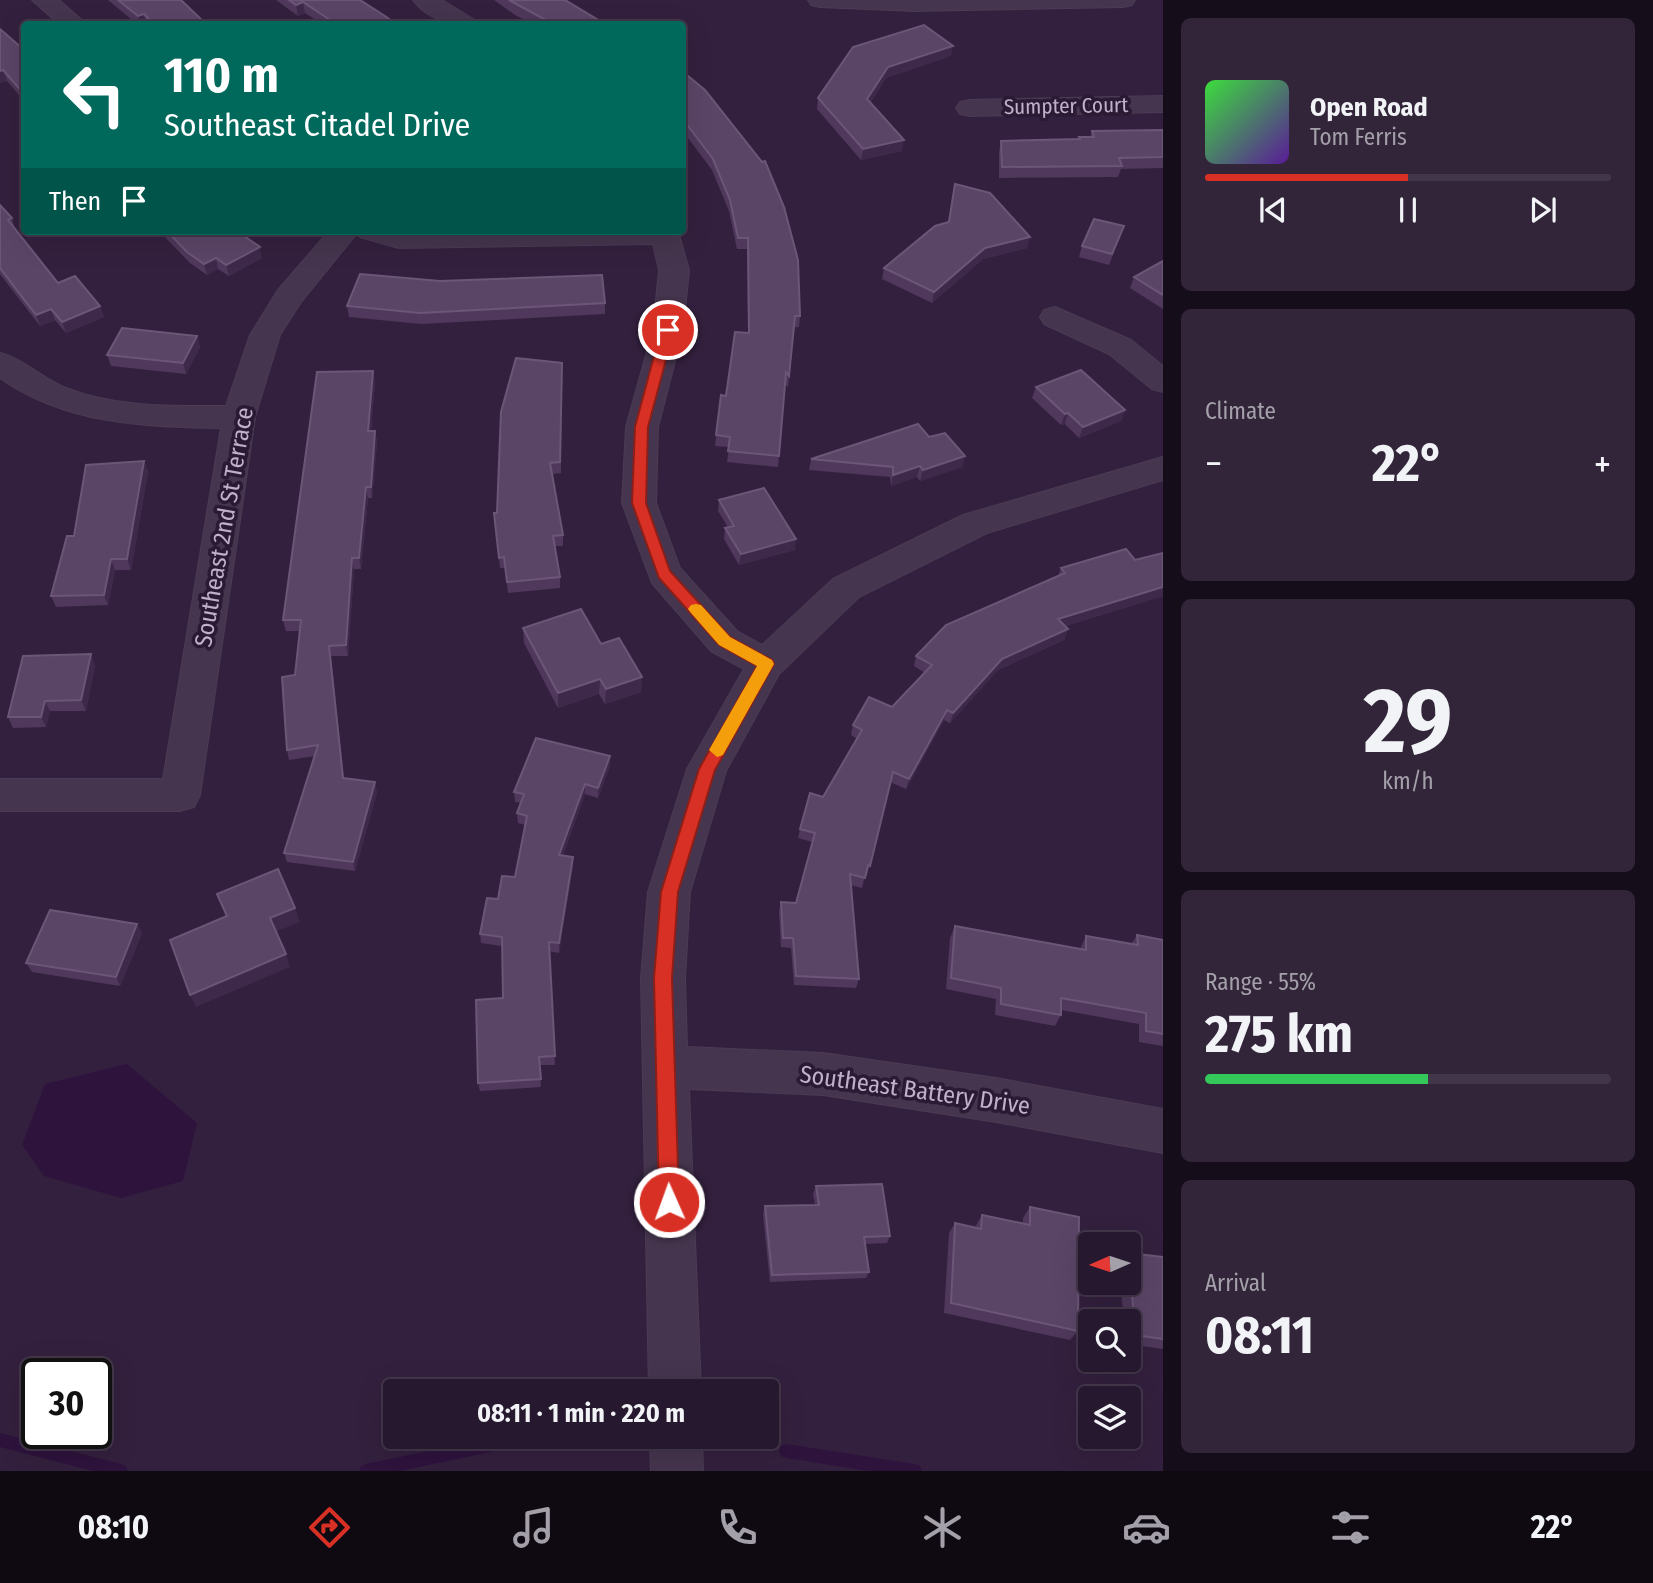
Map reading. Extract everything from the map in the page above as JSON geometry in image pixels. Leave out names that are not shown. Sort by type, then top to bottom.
[{"type":"street","points":[[44,0],[70,21]]},
{"type":"street","points":[[425,0],[459,21]]},
{"type":"street","points":[[820,0],[915,4],[1123,0]]},
{"type":"street","name":"Sumpter Court","points":[[969,108],[1163,104]]},
{"type":"street","points":[[384,235],[399,239],[443,240],[601,235]]},
{"type":"street","points":[[665,235],[674,270],[668,330],[642,427],[639,503],[664,574],[724,641],[766,664]]},
{"type":"street","name":"Southeast 2nd St Terrace","points":[[0,795],[180,795],[239,417],[265,335],[289,297],[340,236]]},
{"type":"street","points":[[1055,317],[1120,347],[1163,382]]},
{"type":"street","points":[[0,363],[21,380],[81,406],[151,416],[239,417]]},
{"type":"street","points":[[675,1379],[663,978],[669,892],[707,769],[766,664],[846,588],[975,524],[1163,468]]},
{"type":"street","name":"Southeast Battery Drive","points":[[665,1067],[823,1074],[996,1100],[1163,1131]]},
{"type":"street","points":[[676,1449],[677,1471]]},
{"type":"shaded area","points":[[127,1064],[197,1123],[183,1181],[121,1198],[44,1176],[22,1145],[45,1084]]},
{"type":"building","points":[[118,0],[181,0],[203,21],[150,21],[144,14],[138,16]]},
{"type":"building","points":[[289,0],[360,0],[392,21],[331,21],[303,2],[296,5]]},
{"type":"building","points":[[509,0],[565,0],[600,21],[548,21]]},
{"type":"building","points":[[924,25],[953,46],[888,67],[867,99],[904,140],[863,149],[818,98],[853,47]]},
{"type":"building","points":[[0,29],[21,47],[21,91],[3,70],[0,71]]},
{"type":"building","points":[[686,74],[705,90],[762,162],[765,161],[784,207],[798,260],[800,316],[795,316],[789,376],[786,372],[779,456],[728,451],[730,437],[716,435],[721,395],[726,396],[735,332],[749,333],[748,238],[738,238],[730,200],[713,159],[686,123]]},
{"type":"building","points":[[1163,130],[1163,157],[1119,158],[1122,166],[1002,167],[1001,141],[1080,139],[1079,137],[1094,137],[1092,131]]},
{"type":"building","points":[[955,184],[990,193],[1030,237],[985,248],[934,292],[884,268],[935,226],[949,222]]},
{"type":"building","points":[[0,205],[12,218],[8,220],[58,283],[75,276],[100,306],[62,322],[51,309],[36,315],[0,268]]},
{"type":"building","points":[[1094,219],[1124,226],[1112,254],[1082,246]]},
{"type":"building","points":[[171,235],[243,235],[260,247],[226,265],[216,258],[204,264],[187,252]]},
{"type":"building","points":[[1163,261],[1163,295],[1134,277]]},
{"type":"building","points":[[360,274],[440,281],[602,275],[605,303],[420,313],[347,306]]},
{"type":"building","points":[[122,328],[197,336],[183,363],[107,355]]},
{"type":"building","points":[[516,358],[562,363],[560,462],[550,463],[563,535],[553,536],[560,577],[507,582],[504,557],[499,558],[494,513],[497,513],[501,412]]},
{"type":"building","points":[[1081,370],[1125,410],[1083,427],[1036,387]]},
{"type":"building","points":[[373,371],[368,431],[375,431],[371,487],[366,487],[359,558],[352,558],[346,645],[329,646],[343,778],[375,782],[353,862],[284,853],[318,745],[287,750],[282,677],[295,675],[301,620],[283,620],[317,372]]},
{"type":"building","points":[[918,424],[929,437],[945,433],[965,456],[923,470],[920,466],[893,475],[893,467],[811,459]]},
{"type":"building","points":[[144,461],[127,559],[111,559],[104,595],[51,596],[67,536],[74,536],[86,465]]},
{"type":"building","points":[[764,488],[796,539],[741,554],[725,528],[734,526],[719,500]]},
{"type":"building","points":[[1126,549],[1135,560],[1163,553],[1163,587],[1058,619],[1068,629],[1002,659],[953,713],[947,710],[909,779],[893,772],[865,878],[850,874],[859,979],[796,976],[793,938],[783,938],[781,902],[796,903],[815,833],[800,829],[810,793],[823,797],[862,730],[853,725],[869,697],[892,707],[932,665],[916,656],[946,625],[1065,573],[1061,568]]},
{"type":"building","points":[[581,609],[601,644],[619,638],[642,677],[606,689],[600,679],[558,693],[523,628]]},
{"type":"building","points":[[91,654],[81,700],[45,701],[41,717],[8,717],[23,656]]},
{"type":"building","points":[[536,738],[610,756],[598,788],[585,784],[559,855],[573,857],[559,943],[549,942],[555,1056],[539,1057],[541,1079],[478,1083],[476,1000],[503,998],[502,937],[480,934],[487,898],[498,899],[502,876],[515,877],[527,816],[517,813],[524,794],[514,792]]},
{"type":"building","points":[[278,869],[295,908],[270,918],[286,954],[190,995],[170,940],[227,916],[217,894]]},
{"type":"building","points":[[50,910],[137,924],[116,977],[26,963]]},
{"type":"building","points":[[955,926],[1086,950],[1086,936],[1138,945],[1137,935],[1163,940],[1163,1034],[1146,1031],[1146,1013],[1061,998],[1061,1015],[1001,1004],[1001,988],[951,978]]},
{"type":"building","points":[[882,1184],[890,1236],[864,1237],[869,1272],[772,1275],[765,1206],[819,1205],[816,1186]]},
{"type":"building","points":[[1030,1207],[1079,1217],[1078,1331],[951,1303],[955,1223],[981,1229],[982,1215],[1030,1225]]},
{"type":"building","points":[[1141,1254],[1163,1257],[1163,1339],[1141,1336],[1141,1309],[1133,1309],[1132,1295],[1141,1295]]},
{"type":"waterway","points":[[0,1440],[121,1471]]},
{"type":"waterway","points":[[366,1471],[471,1449]]},
{"type":"waterway","points":[[786,1451],[915,1471]]},
{"type":"slow traffic","points":[[696,609],[724,641],[766,664],[717,750]]},
{"type":"route","points":[[668,330],[642,427],[639,503],[664,574],[724,641],[766,664],[707,769],[669,892],[663,978],[669,1202]]}]
